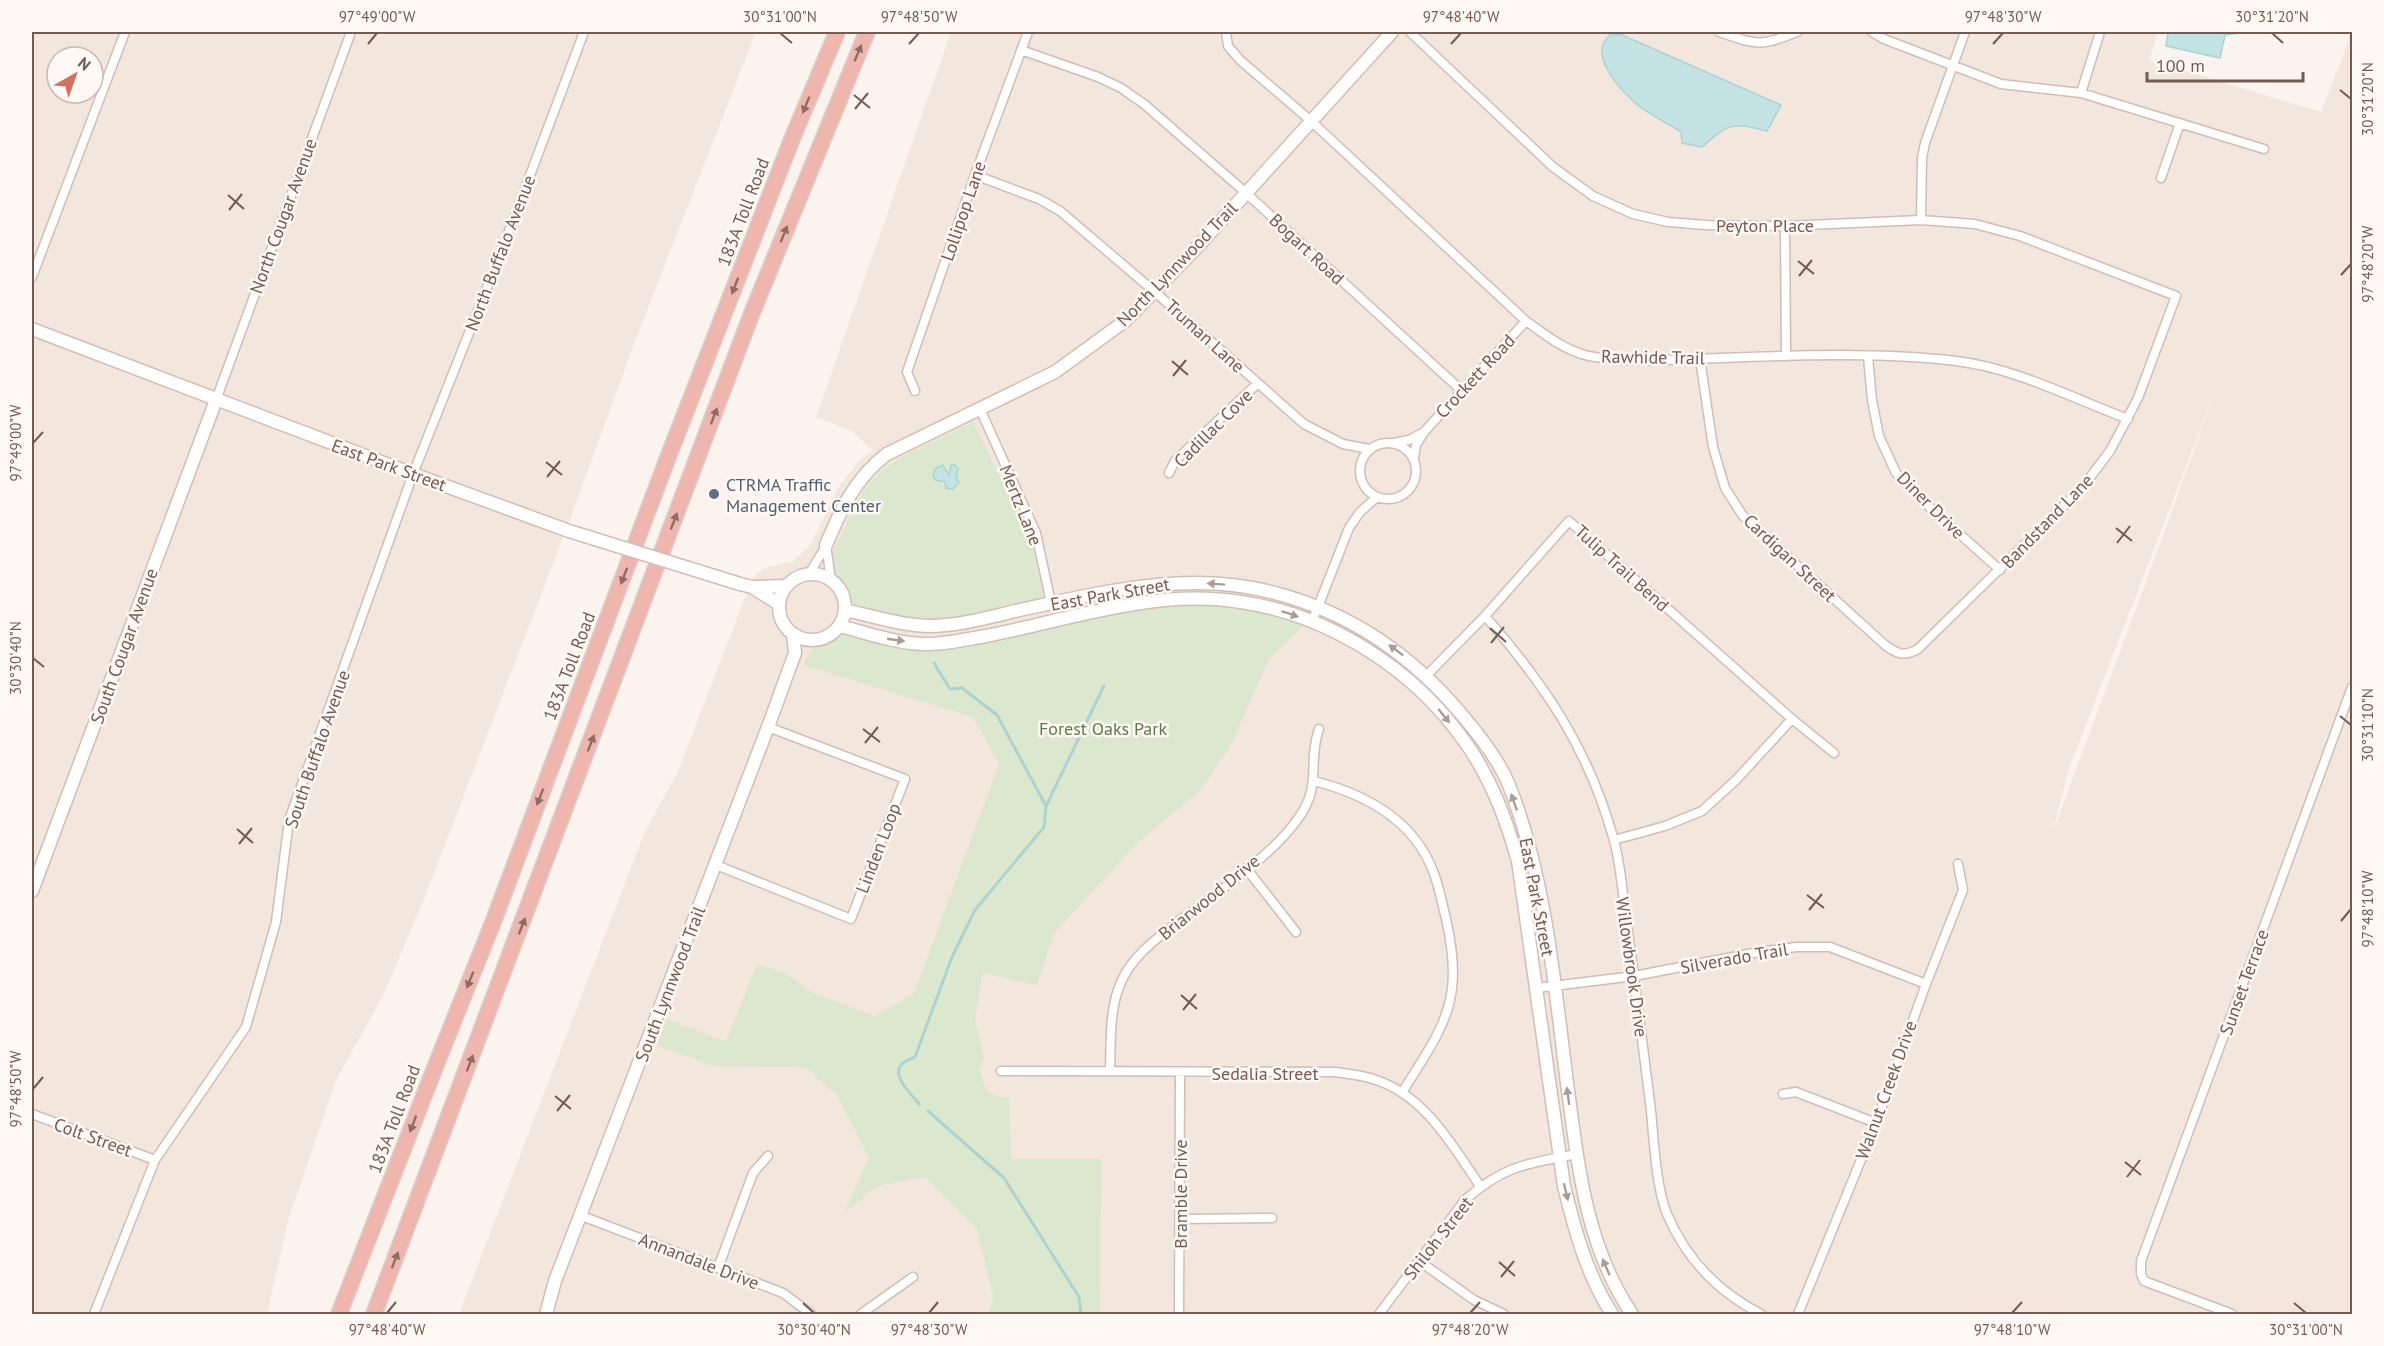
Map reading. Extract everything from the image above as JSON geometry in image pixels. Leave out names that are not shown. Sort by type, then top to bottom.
[{"type":"highway","name":"183A Toll Road","points":[[339,1314],[492,926],[684,417],[792,139],[837,32]]},
{"type":"highway","points":[[374,1314],[752,313],[867,32]]},
{"type":"street","points":[[32,277],[125,32]]},
{"type":"street","name":"North Cougar Avenue","points":[[216,400],[351,32]]},
{"type":"street","name":"North Buffalo Avenue","points":[[413,474],[500,255],[584,32]]},
{"type":"street","name":"Lollipop Lane","points":[[915,391],[907,372],[975,175],[1029,32]]},
{"type":"street","name":"Rawhide Trail","points":[[1226,32],[1228,46],[1240,60],[1311,121],[1526,321],[1550,339],[1583,355],[1612,359],[1786,356],[1948,360],[1990,368],[2127,419]]},
{"type":"street","name":"North Lynnwood Trail","points":[[809,573],[826,545],[840,512],[870,466],[888,454],[1055,372],[1125,321],[1155,292],[1392,32]]},
{"type":"street","name":"Peyton Place","points":[[1410,32],[1553,166],[1593,196],[1633,214],[1668,222],[1785,226],[1921,220],[1975,224],[2020,236],[2176,296]]},
{"type":"street","points":[[1719,32],[1751,43],[1769,43],[1797,32]]},
{"type":"street","points":[[1872,32],[1884,39],[2001,84],[2081,93],[2264,149]]},
{"type":"street","points":[[1921,220],[1922,159],[1925,143],[1965,32]]},
{"type":"street","points":[[2081,93],[2100,32]]},
{"type":"street","name":"Bogart Road","points":[[1021,50],[1098,77],[1121,88],[1144,104],[1245,192],[1462,391]]},
{"type":"street","points":[[2161,178],[2180,123]]},
{"type":"street","name":"Truman Lane","points":[[975,175],[1039,199],[1060,211],[1304,424],[1343,444],[1369,449]]},
{"type":"street","points":[[1785,226],[1786,356]]},
{"type":"street","name":"Bandstand Lane","points":[[1909,654],[1918,649],[2082,488],[2110,451],[2138,398],[2176,296]]},
{"type":"street","name":"Crockett Road","points":[[1414,458],[1416,446],[1424,432],[1526,321]]},
{"type":"street","name":"East Park Street","points":[[32,329],[569,531],[746,585],[779,604]]},
{"type":"street","name":"Diner Drive","points":[[1868,357],[1872,400],[1880,436],[1896,473],[1926,504],[2000,570]]},
{"type":"street","name":"Cardigan Street","points":[[1700,359],[1713,447],[1725,488],[1743,516],[1885,645],[1897,654],[1909,654]]},
{"type":"street","name":"Cadillac Cove","points":[[1169,473],[1175,461],[1257,384]]},
{"type":"street","name":"South Cougar Avenue","points":[[32,891],[216,400]]},
{"type":"street","name":"Mertz Lane","points":[[980,409],[1036,533],[1051,603]]},
{"type":"street","name":"Crockett Road","points":[[1393,443],[1409,440],[1424,432]]},
{"type":"street","points":[[1312,622],[1342,543],[1360,512],[1365,488],[1360,464],[1369,449],[1384,443],[1393,443],[1408,450],[1414,458],[1416,477],[1405,494],[1387,499],[1377,497],[1365,488]]},
{"type":"street","name":"Truman Lane","points":[[1343,444],[1360,464]]},
{"type":"street","name":"South Buffalo Avenue","points":[[94,1314],[155,1160],[246,1027],[276,922],[289,820],[413,474]]},
{"type":"street","points":[[1360,512],[1377,497]]},
{"type":"street","name":"Tulip Trail Bend","points":[[1426,676],[1485,616],[1569,521],[1833,753]]},
{"type":"street","points":[[826,545],[831,580]]},
{"type":"street","points":[[809,573],[831,580],[842,593],[845,610],[840,626],[826,637],[810,640],[793,634],[782,621],[779,604],[786,586],[792,580],[809,573]]},
{"type":"street","name":"East Park Street","points":[[845,610],[888,621],[926,626],[961,624],[1051,603],[1146,585],[1188,582],[1234,585],[1273,592],[1318,607],[1380,638],[1426,676],[1480,735],[1508,782],[1530,848],[1554,987],[1576,1154],[1593,1237],[1606,1269],[1632,1314]]},
{"type":"street","name":"East Park Street","points":[[746,585],[786,586]]},
{"type":"street","name":"East Park Street","points":[[840,626],[886,639],[924,644],[1019,630],[1141,603],[1222,600],[1267,607],[1312,622],[1365,648],[1402,674],[1435,705],[1465,742],[1489,781],[1506,821],[1518,861],[1559,1158],[1576,1235],[1588,1269],[1612,1314]]},
{"type":"street","name":"Willowbrook Drive","points":[[1485,616],[1549,695],[1575,739],[1597,785],[1614,840],[1634,976],[1658,1173],[1666,1212],[1686,1251],[1709,1278],[1743,1305],[1761,1314]]},
{"type":"street","name":"South Lynnwood Trail","points":[[546,1314],[555,1281],[582,1216],[795,653],[793,634]]},
{"type":"street","name":"South Lynnwood Trail","points":[[795,653],[810,640]]},
{"type":"street","name":"Sunset Terrace","points":[[2232,1314],[2151,1285],[2143,1278],[2141,1261],[2352,687]]},
{"type":"street","points":[[1614,840],[1665,826],[1702,811],[1736,780],[1792,718]]},
{"type":"street","name":"Linden Loop","points":[[716,865],[851,919],[905,779],[768,727]]},
{"type":"street","name":"Briarwood Drive","points":[[1110,1070],[1114,1006],[1128,969],[1155,940],[1246,868],[1298,820],[1310,796],[1314,781],[1315,741],[1319,729]]},
{"type":"street","points":[[1314,781],[1345,789],[1364,798],[1401,824],[1424,853],[1438,886],[1451,942],[1450,1000],[1437,1034],[1402,1093]]},
{"type":"street","name":"Walnut Creek Drive","points":[[1798,1314],[1876,1123],[1963,890],[1958,864]]},
{"type":"street","points":[[1246,868],[1296,932]]},
{"type":"street","name":"Silverado Trail","points":[[1537,988],[1634,976],[1796,947],[1830,947],[1926,984]]},
{"type":"street","name":"Sedalia Street","points":[[1001,1071],[1335,1072],[1377,1080],[1402,1093],[1440,1127],[1480,1186]]},
{"type":"street","name":"Bramble Drive","points":[[1179,1314],[1180,1073]]},
{"type":"street","points":[[1783,1094],[1796,1092],[1876,1123]]},
{"type":"street","name":"Colt Street","points":[[32,1114],[155,1160]]},
{"type":"street","name":"Shiloh Street","points":[[1379,1314],[1465,1200],[1480,1186],[1497,1174],[1518,1166],[1576,1154]]},
{"type":"street","points":[[718,1268],[753,1173],[768,1156]]},
{"type":"street","name":"Annandale Drive","points":[[582,1216],[783,1293],[811,1314]]},
{"type":"street","points":[[1181,1219],[1272,1218]]},
{"type":"street","points":[[1419,1261],[1474,1300],[1504,1314]]},
{"type":"street","points":[[861,1314],[913,1277]]},
{"type":"shaded area","points":[[32,32],[756,32],[637,336],[566,530],[428,889],[383,996],[336,1080],[288,1221],[267,1314],[32,1314]]},
{"type":"shaded area","points":[[951,32],[2158,32],[2149,60],[2321,112],[2352,32],[2352,1314],[459,1314],[644,834],[679,769],[752,579],[763,569],[793,561],[810,546],[838,488],[859,461],[873,451],[852,431],[816,417]],"holes":[[[2215,392],[2053,831],[2068,771]]]},
{"type":"green space","points":[[973,422],[1031,539],[1043,596],[1037,602],[949,621],[906,618],[864,611],[854,604],[848,588],[835,573],[831,562],[833,552],[855,505],[867,486],[885,468],[901,457]]},
{"type":"green space","name":"Forest Oaks Park","points":[[1208,604],[1257,611],[1305,624],[1269,659],[1232,743],[1200,791],[1138,842],[1054,933],[1037,985],[982,973],[975,1020],[984,1058],[979,1070],[986,1089],[997,1097],[1009,1097],[1011,1159],[1101,1159],[1100,1314],[989,1314],[993,1296],[977,1229],[925,1177],[877,1186],[844,1213],[869,1158],[837,1095],[805,1067],[713,1066],[657,1045],[667,1019],[726,1042],[757,964],[787,974],[811,992],[874,1016],[914,994],[999,764],[973,717],[803,665],[812,649],[845,633],[907,646],[1141,606]]},
{"type":"water","points":[[2168,32],[2247,32],[2225,35],[2220,58],[2166,46]]},
{"type":"water","points":[[1611,34],[1622,35],[1781,105],[1767,131],[1738,126],[1725,129],[1702,147],[1682,143],[1681,132],[1626,95],[1607,69],[1602,50],[1604,42]]},
{"type":"water","points":[[943,465],[949,476],[951,465],[955,465],[958,469],[956,478],[959,482],[953,489],[946,488],[945,482],[936,480],[933,476],[935,469]]},
{"type":"waterway","points":[[934,663],[950,689],[962,688],[997,715],[1046,806]]},
{"type":"waterway","points":[[919,1104],[903,1085],[899,1069],[903,1063],[915,1057],[952,957],[975,910],[1044,827],[1046,806],[1104,686]]},
{"type":"waterway","points":[[928,1111],[1004,1178],[1079,1297],[1081,1314]]},
{"type":"place","name":"CTRMA Traffic Management Center","points":[[714,494]]}]
